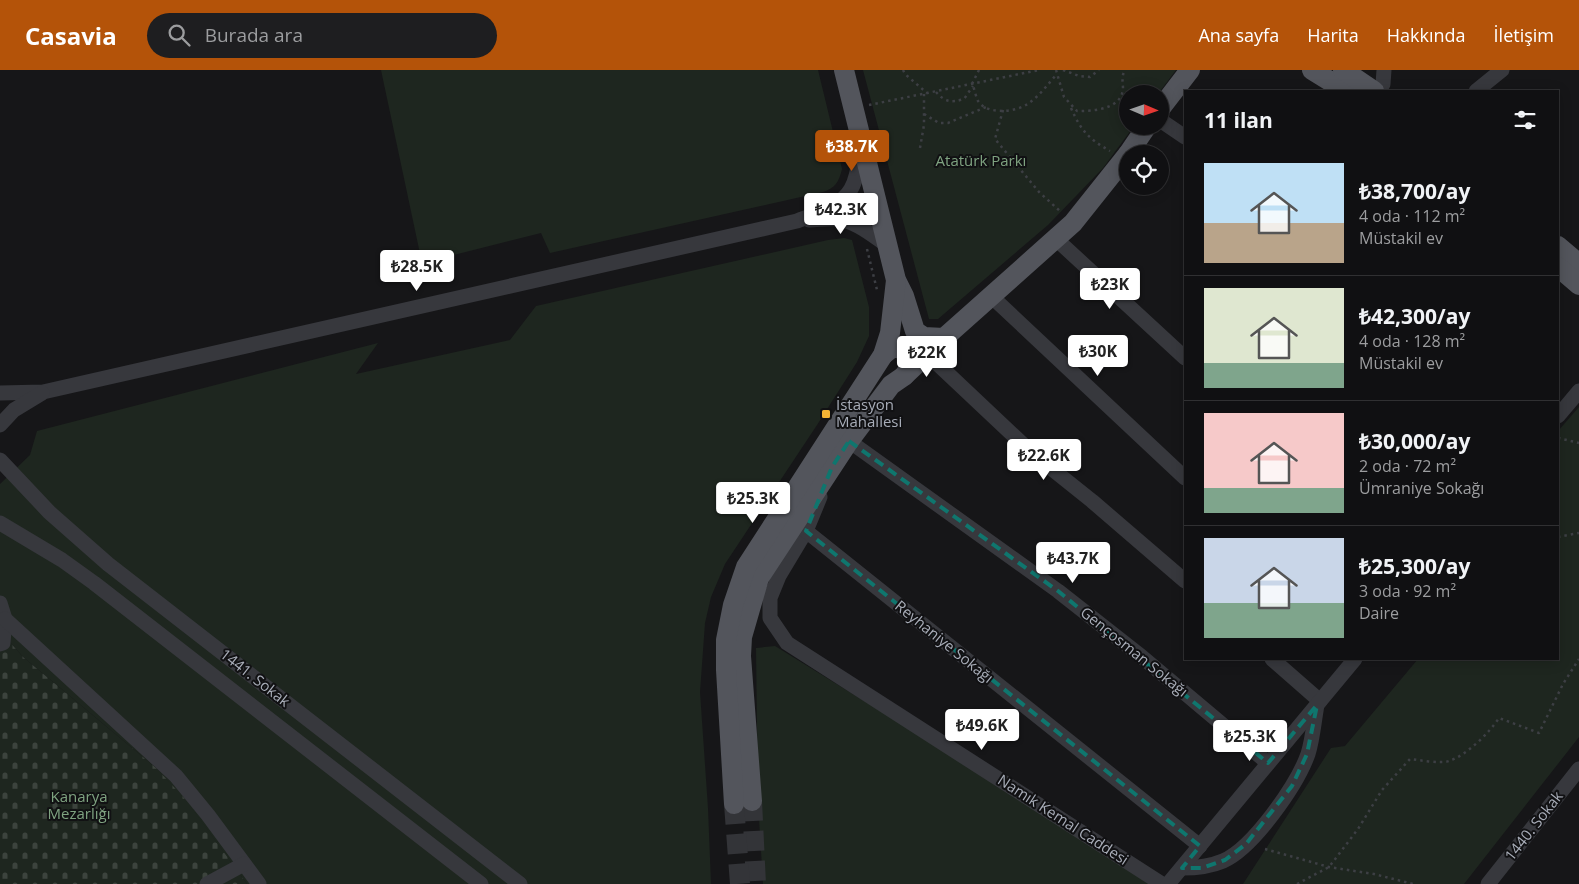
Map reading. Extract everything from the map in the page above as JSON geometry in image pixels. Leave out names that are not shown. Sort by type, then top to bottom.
[{"type":"main road","points":[[844,70],[896,280],[904,296],[915,331],[924,337],[944,338]]},
{"type":"main road","points":[[1169,97],[1190,70]]},
{"type":"main road","points":[[1312,70],[1344,90]]},
{"type":"main road","points":[[1343,70],[1373,90]]},
{"type":"main road","points":[[896,280],[890,333],[883,355],[746,567],[733,605],[726,640],[726,670],[743,803],[742,637],[759,578],[849,441],[891,385],[904,376],[944,338],[1074,224],[1119,165]]},
{"type":"main road","points":[[1559,247],[1579,264]]},
{"type":"main road","points":[[1559,268],[1579,285]]},
{"type":"main road","points":[[883,355],[893,347],[904,349],[910,357],[911,363],[904,376]]},
{"type":"street","points":[[1380,90],[1384,84],[1384,70]]},
{"type":"street","points":[[1477,90],[1502,70]]},
{"type":"street","points":[[1169,126],[1184,136]]},
{"type":"street","points":[[797,221],[837,203],[850,190],[856,177],[862,141]]},
{"type":"street","points":[[0,393],[44,392],[797,221],[836,219],[846,221],[887,245]]},
{"type":"street","points":[[1056,239],[1184,357]]},
{"type":"street","points":[[991,296],[1184,477]]},
{"type":"street","points":[[927,354],[1032,453],[1092,501],[1184,580]]},
{"type":"street","points":[[1559,415],[1579,391]]},
{"type":"street","points":[[0,425],[14,410],[44,392]]},
{"type":"street","name":"Gençosman Sokağı","points":[[849,441],[1058,591],[1142,657],[1268,763]]},
{"type":"street","name":"1441. Sokak","points":[[0,460],[49,512],[108,564],[520,884]]},
{"type":"street","points":[[806,531],[832,467]]},
{"type":"street","name":"1441. Sokak","points":[[0,523],[38,545],[94,582],[481,884]]},
{"type":"street","name":"Namık Kemal Caddesi","points":[[806,531],[780,576],[770,598],[770,618],[787,643],[1162,884]]},
{"type":"street","name":"Reyhaniye Sokağı","points":[[806,531],[1200,846]]},
{"type":"street","points":[[0,603],[5,619],[3,643],[0,644]]},
{"type":"street","points":[[5,619],[176,776],[208,815],[259,884]]},
{"type":"street","points":[[1273,660],[1318,703]]},
{"type":"street","points":[[1168,884],[1354,660]]},
{"type":"street","points":[[1182,868],[1202,868],[1225,860],[1246,844],[1266,823],[1292,786],[1308,754],[1318,703]]},
{"type":"street","name":"1440. Sokak","points":[[1488,884],[1579,769]]},
{"type":"street","points":[[207,884],[244,864]]},
{"type":"path","points":[[903,70],[926,93]]},
{"type":"path","points":[[936,91],[943,100],[953,102],[964,99],[973,85],[978,70]]},
{"type":"path","points":[[854,108],[1039,70]]},
{"type":"path","points":[[1063,70],[1079,76],[1090,77],[1099,70]]},
{"type":"path","points":[[1056,72],[1064,97],[1077,111],[1088,111],[1115,104],[1121,97],[1122,74],[1125,70]]},
{"type":"path","points":[[973,85],[979,102],[990,110],[1003,110],[1025,106],[1041,93],[1056,72]]},
{"type":"path","points":[[920,148],[926,93]]},
{"type":"path","points":[[1070,104],[1078,125],[1086,135],[1119,152]]},
{"type":"path","points":[[924,114],[939,123],[948,123],[986,107]]},
{"type":"path","points":[[1003,110],[995,139],[1039,192],[1074,224]]},
{"type":"path","points":[[867,248],[878,295]]},
{"type":"path","points":[[1559,438],[1579,443]]},
{"type":"path","points":[[1559,537],[1579,533]]},
{"type":"path","points":[[1297,884],[1329,867],[1358,829],[1382,790],[1410,759],[1448,762],[1490,732],[1500,718],[1539,733],[1563,684],[1579,660]]},
{"type":"path","points":[[1265,849],[1329,867],[1374,874],[1412,884]]},
{"type":"highlighted area","points":[[849,441],[1058,591],[1268,763],[1317,705],[1307,754],[1292,786],[1246,844],[1225,860],[1202,868],[1182,868],[1200,846],[806,531],[832,467]]},
{"type":"green space","points":[[381,70],[818,70],[842,169],[836,184],[831,189],[823,192],[550,253],[541,233],[422,263]]},
{"type":"green space","name":"Atatürk Parkı","points":[[863,70],[1176,70],[1165,85],[1119,85],[1119,135],[1127,135],[1103,168],[1048,225],[938,319],[929,319]]},
{"type":"green space","points":[[844,238],[852,240],[869,307],[869,336],[857,362],[725,564],[711,597],[705,623],[700,692],[711,884],[247,884],[188,804],[156,768],[23,657],[0,631],[0,484],[30,455],[37,431],[378,343],[356,374],[510,340],[536,306]]},
{"type":"green space","points":[[1579,407],[1579,737],[1464,884],[1243,884],[1331,748],[1345,746],[1417,660],[1559,660],[1559,430]]},
{"type":"green space","name":"Kanarya Mezarlığı","points":[[0,631],[23,657],[156,768],[185,799],[247,884],[0,884]]},
{"type":"green space","points":[[775,646],[1161,884],[763,884],[758,802],[756,648]]},
{"type":"tunnel","points":[[752,801],[756,884]]},
{"type":"tunnel","points":[[734,804],[740,884]]},
{"type":"place","name":"İstasyon Mahallesi","points":[[826,414]]}]
